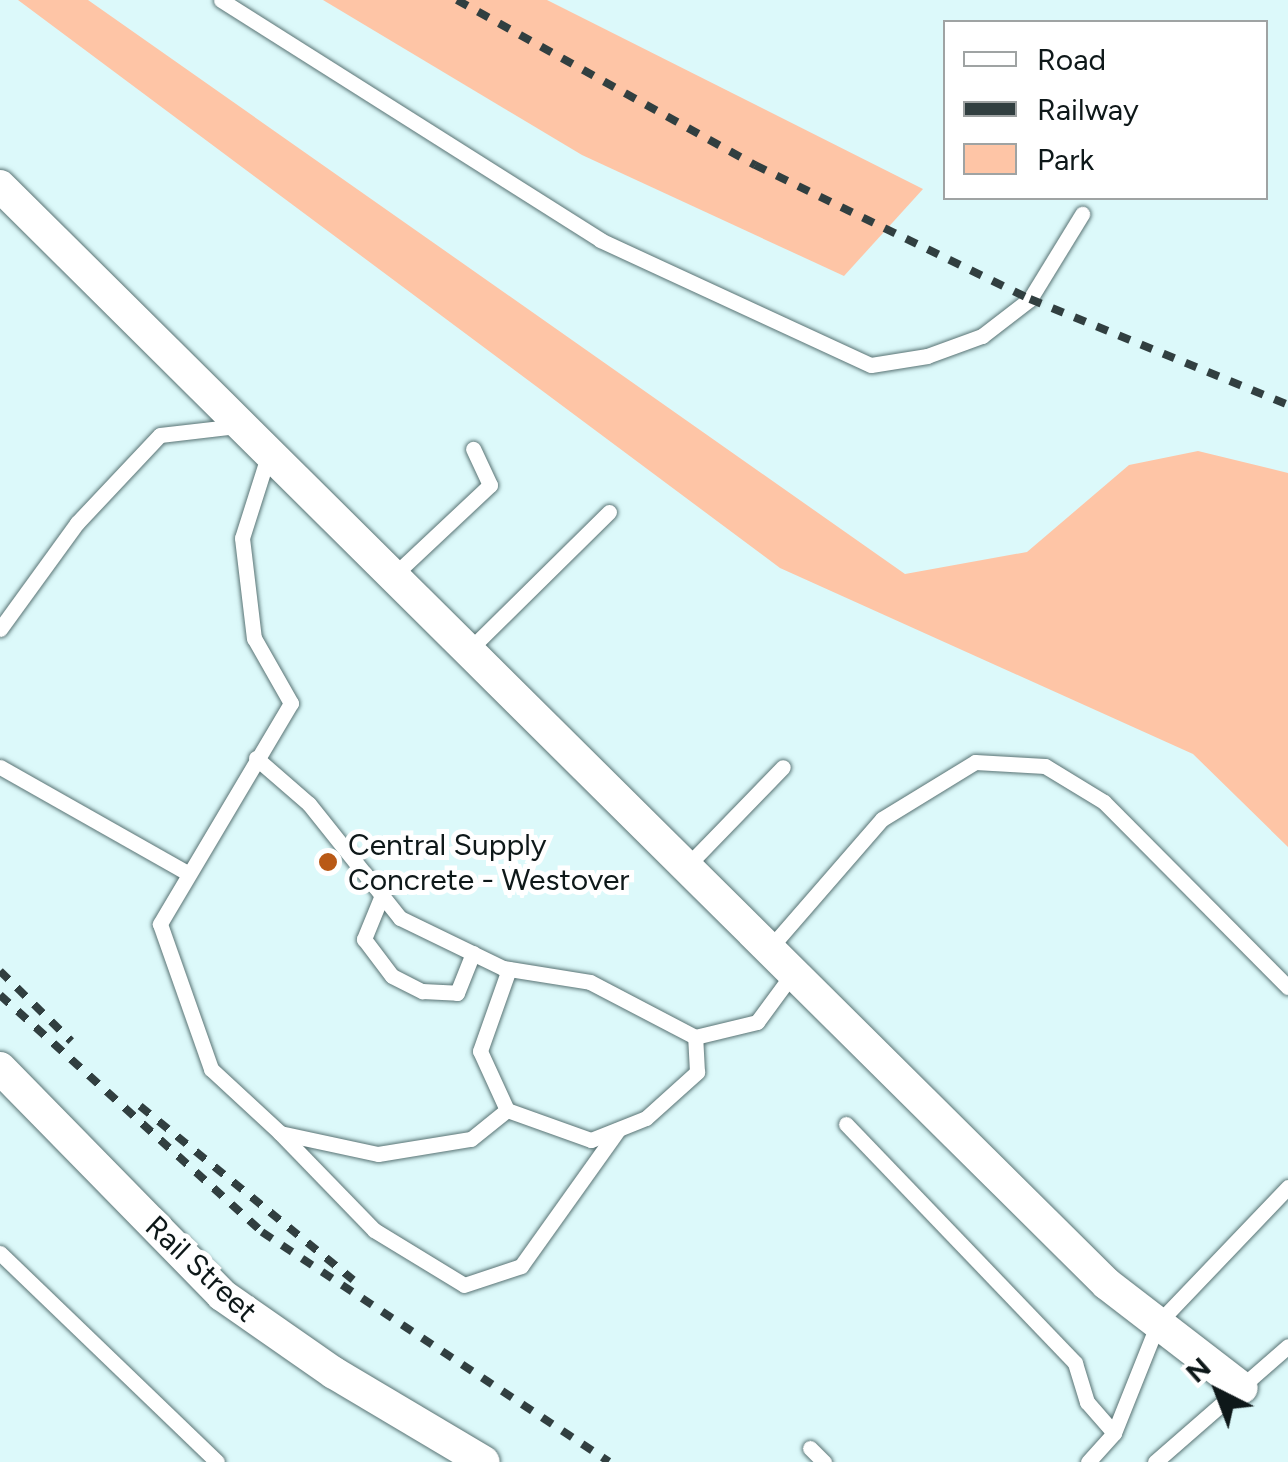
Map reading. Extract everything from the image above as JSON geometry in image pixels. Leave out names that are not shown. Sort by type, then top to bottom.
[{"type":"street","points":[[0,186],[1106,1284],[1242,1388]]},
{"type":"street","name":"Rail Street","points":[[0,1068],[222,1295],[320,1364],[477,1460]]},
{"type":"lane","points":[[221,0],[600,240],[871,365],[926,356],[982,336],[1030,298],[1082,214]]},
{"type":"lane","points":[[0,629],[76,523],[160,435],[241,426]]},
{"type":"lane","points":[[393,576],[490,485],[474,449]]},
{"type":"lane","points":[[269,453],[242,538],[254,638],[291,702],[186,873],[160,924],[211,1069],[374,1230],[464,1285],[521,1266],[618,1130]]},
{"type":"lane","points":[[468,651],[608,512]]},
{"type":"lane","points":[[256,758],[309,804],[400,918],[509,969],[590,982],[695,1037],[757,1022],[793,973]]},
{"type":"lane","points":[[769,949],[882,819],[975,762],[1045,766],[1104,802],[1288,988]]},
{"type":"lane","points":[[0,767],[186,873]]},
{"type":"lane","points":[[686,867],[783,767]]},
{"type":"lane","points":[[382,895],[364,939],[392,976],[422,992],[457,993],[474,954]]},
{"type":"lane","points":[[509,969],[480,1051],[507,1110],[590,1140],[618,1130],[646,1118],[697,1072],[695,1037]]},
{"type":"lane","points":[[280,1133],[378,1154],[472,1139],[507,1110]]},
{"type":"lane","points":[[846,1124],[1075,1363],[1087,1402],[1114,1433]]},
{"type":"lane","points":[[1088,1462],[1114,1433],[1158,1323],[1288,1187]]},
{"type":"lane","points":[[0,1253],[216,1462]]},
{"type":"lane","points":[[1156,1462],[1288,1346]]},
{"type":"lane","points":[[810,1448],[824,1462]]},
{"type":"green space","points":[[18,0],[88,0],[905,574],[1027,552],[1129,465],[1198,451],[1288,473],[1288,847],[1193,754],[780,568]]},
{"type":"green space","points":[[323,0],[547,0],[923,189],[844,276],[582,155]]},
{"type":"railway","points":[[457,0],[755,165],[1030,299],[1288,405]]},
{"type":"railway","points":[[0,971],[71,1041]]},
{"type":"railway","points":[[0,995],[262,1232],[609,1462]]},
{"type":"railway","points":[[140,1106],[353,1280]]},
{"type":"place","name":"Central Supply Concrete - Westover","points":[[328,862]]}]
